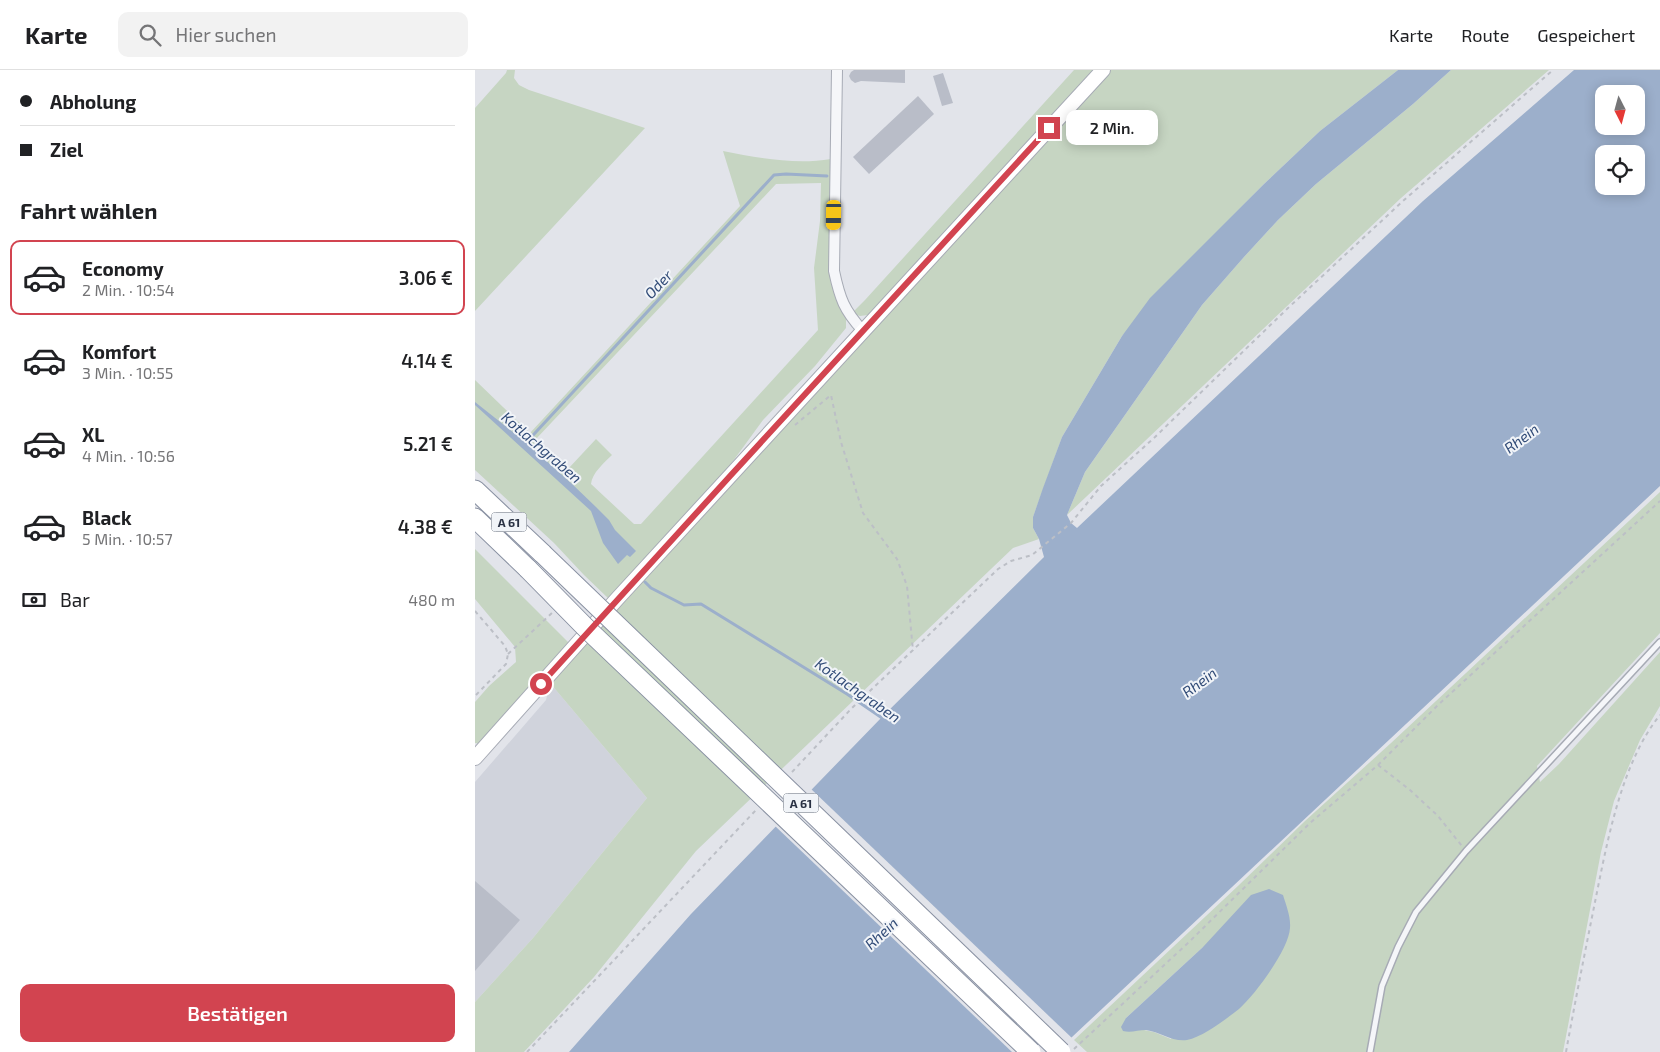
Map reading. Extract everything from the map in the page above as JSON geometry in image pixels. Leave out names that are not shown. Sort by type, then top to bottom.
[{"type":"highway","name":"A 61","points":[[475,490],[1061,1052]]},
{"type":"highway","name":"A 61","points":[[475,518],[585,627],[1031,1052]]},
{"type":"street","points":[[837,70],[834,271],[841,300],[850,316],[863,332]]},
{"type":"street","points":[[475,758],[617,599],[1103,70]]},
{"type":"lane","points":[[1370,1052],[1382,986],[1398,947],[1416,912],[1466,851],[1660,642]]},
{"type":"path","points":[[787,778],[867,694],[998,569],[1011,561],[1032,555],[1071,523],[1101,486],[1155,437],[1288,308],[1403,202],[1553,70]]},
{"type":"path","points":[[831,395],[841,442],[863,513],[897,559],[907,586],[913,651]]},
{"type":"path","points":[[1072,1052],[1189,942],[1310,823],[1377,765],[1453,692],[1660,501]]},
{"type":"path","points":[[508,654],[559,608]]},
{"type":"path","points":[[475,611],[505,646],[508,654],[506,664],[475,696]]},
{"type":"path","points":[[1566,1052],[1607,845],[1620,796],[1639,749],[1660,715]]},
{"type":"path","points":[[1377,765],[1410,790],[1438,816],[1466,851]]},
{"type":"path","points":[[527,1052],[761,805]]},
{"type":"shaded area","points":[[550,683],[647,798],[533,938],[475,1002],[475,782],[546,700]]},
{"type":"green space","points":[[507,70],[515,70],[514,78],[519,85],[529,90],[645,128],[475,311],[475,108]]},
{"type":"green space","points":[[1074,70],[1097,70],[868,315],[860,316],[852,313],[865,300]]},
{"type":"green space","points":[[1110,70],[1398,70],[1320,131],[1265,183],[1215,234],[1122,336],[1062,437],[1033,517],[1033,528],[1039,539],[1013,548],[696,851],[594,977],[524,1052],[475,1052],[475,1002],[533,938],[647,798],[550,683]]},
{"type":"green space","points":[[1451,70],[1549,70],[1401,198],[1067,515],[1085,472],[1202,305],[1278,220],[1316,184]]},
{"type":"green space","points":[[723,151],[790,161],[831,159],[842,309],[846,318],[846,328],[815,366],[763,420],[717,483],[610,600],[554,543],[475,470],[475,380],[530,433],[740,206]],"holes":[[[821,183],[820,221],[814,268],[818,330],[641,524],[634,524],[591,484],[596,472],[612,455],[596,439],[568,469],[536,439],[776,184]]]},
{"type":"green space","points":[[1660,492],[1660,633],[1537,766],[1540,782],[1559,764],[1660,652],[1660,706],[1640,740],[1614,801],[1601,852],[1563,1052],[1087,1052],[1074,1040],[1305,821]],"holes":[[[1203,947],[1171,1039],[1144,1030],[1126,1018]]]},
{"type":"green space","points":[[475,549],[571,645],[481,744],[475,743],[475,702],[489,686],[516,662],[515,647],[475,599]]},
{"type":"water","name":"Rhein","points":[[1398,70],[1451,70],[1316,184],[1278,220],[1202,305],[1085,472],[1067,515],[1071,523],[1077,528],[1423,201],[1574,70],[1660,70],[1660,486],[1056,1052],[569,1052],[691,914],[882,717],[1044,557],[1039,539],[1033,528],[1033,517],[1062,437],[1122,336],[1150,298],[1320,131]]},
{"type":"water","points":[[475,402],[523,440],[571,483],[609,520],[615,530],[636,551],[630,557],[627,555],[618,564],[603,543],[591,511],[475,405]]},
{"type":"water","points":[[1269,889],[1283,895],[1290,920],[1288,937],[1284,948],[1270,971],[1254,993],[1239,1009],[1207,1032],[1187,1040],[1176,1040],[1146,1030],[1123,1031],[1121,1027],[1126,1018],[1203,947],[1251,895]]},
{"type":"pier","points":[[810,788],[1073,1039],[1060,1052],[1012,1052],[774,825]]},
{"type":"building","points":[[854,70],[905,70],[905,83],[861,81],[855,83],[849,76]]},
{"type":"building","points":[[943,73],[953,103],[942,106],[933,76]]},
{"type":"building","points":[[918,96],[934,114],[869,174],[853,157]]},
{"type":"building","points":[[475,881],[520,920],[475,971]]},
{"type":"waterway","name":"Oder","points":[[523,446],[774,175],[827,176]]},
{"type":"waterway","name":"Kotlachgraben","points":[[645,582],[651,588],[684,605],[701,604],[847,694],[885,720]]},
{"type":"route","points":[[541,684],[1049,128]]}]
